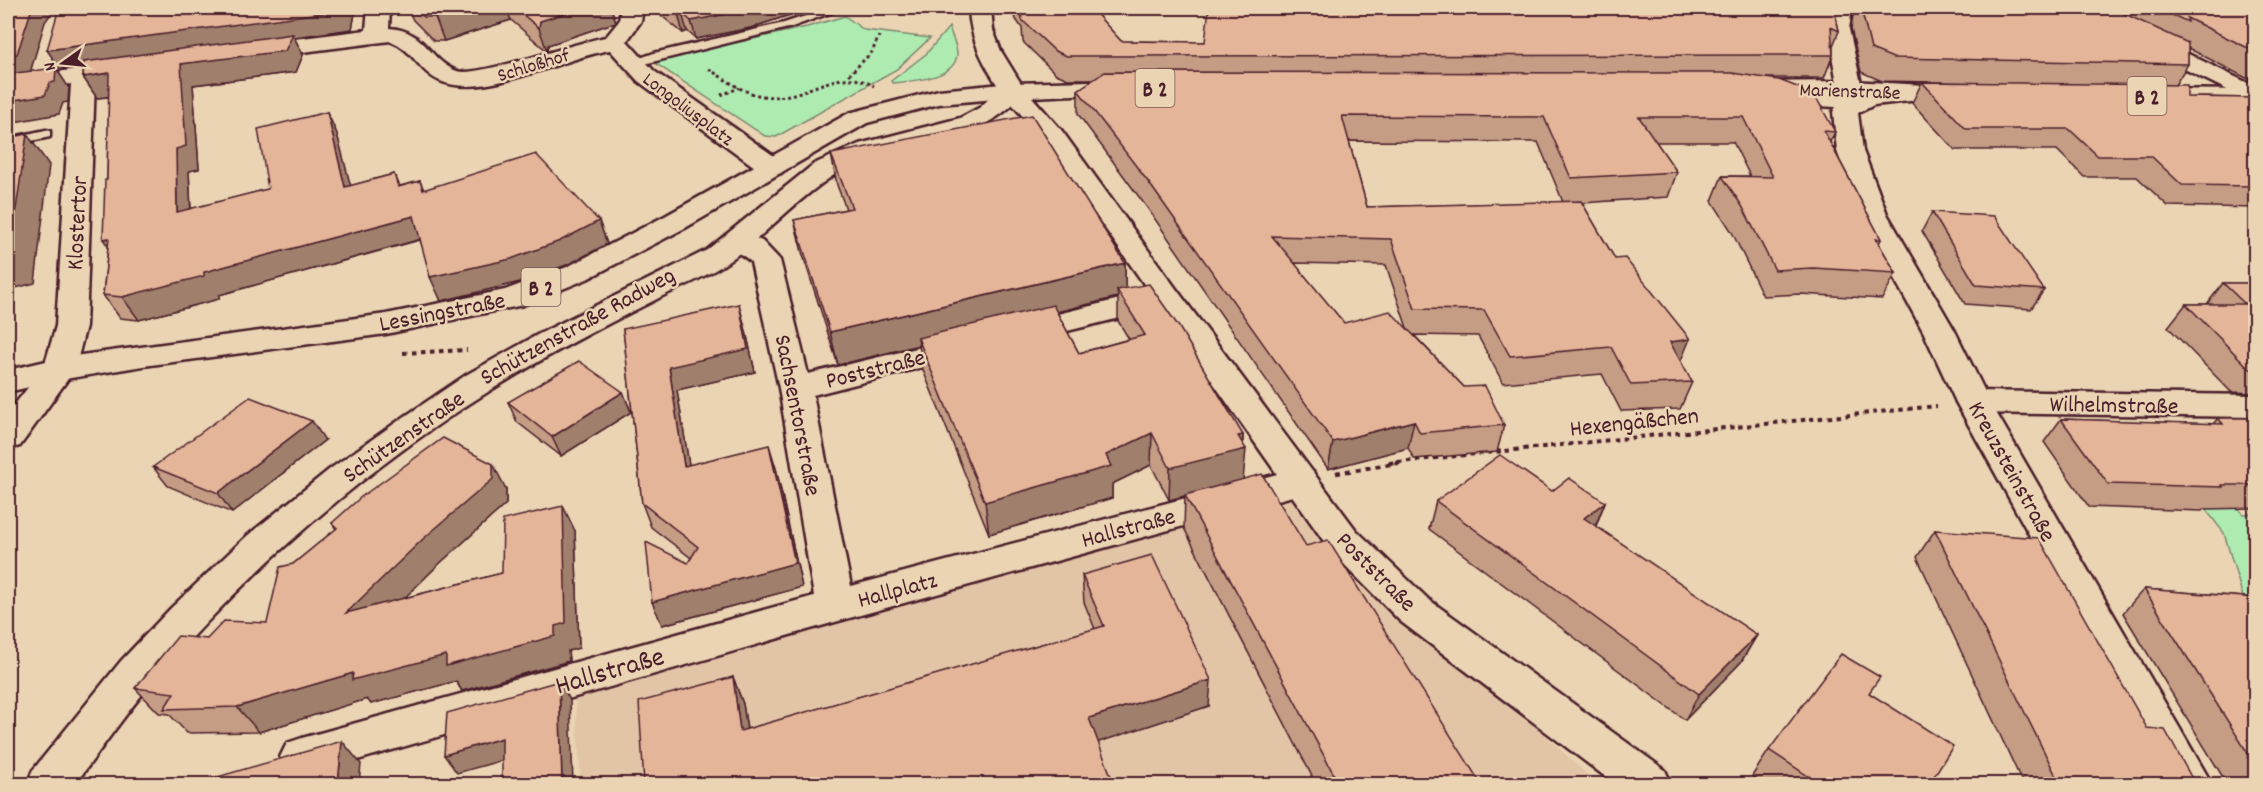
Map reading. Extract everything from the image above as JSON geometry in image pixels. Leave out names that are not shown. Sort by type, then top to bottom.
[{"type":"street","points":[[612,8],[631,14],[614,42]]},
{"type":"street","name":"Poststraße","points":[[980,8],[982,36],[1000,73],[1053,136],[1342,540],[1414,610],[1649,784]]},
{"type":"street","points":[[1787,99],[1856,94],[1838,29],[1841,8]]},
{"type":"street","points":[[2078,8],[2254,98]]},
{"type":"street","points":[[236,54],[384,19]]},
{"type":"street","name":"Schloßhof","points":[[384,19],[391,34],[406,39],[439,72],[452,79],[482,79],[584,48],[614,42]]},
{"type":"street","name":"Longoliusplatz","points":[[614,42],[620,45],[632,63],[737,144],[772,167]]},
{"type":"street","points":[[8,86],[46,69],[83,75],[154,65]]},
{"type":"street","name":"Klostertor","points":[[59,369],[71,326],[83,75]]},
{"type":"street","name":"B 2","points":[[1013,90],[1152,88]]},
{"type":"street","name":"Lessingstraße","points":[[8,381],[59,369],[221,344],[386,324],[512,298],[577,273],[772,167],[832,131],[884,110],[924,99],[1013,90]]},
{"type":"street","name":"Schützenstraße","points":[[49,784],[135,673],[184,619],[260,546],[343,478],[478,383],[550,340],[695,269],[738,241],[824,170],[868,149],[969,123],[988,113],[1013,90]]},
{"type":"street","name":"Marienstraße","points":[[1733,90],[1856,94],[1986,94]]},
{"type":"street","name":"Kreuzsteinstraße","points":[[1733,90],[1769,93],[1787,99],[1818,116],[1850,151]]},
{"type":"street","name":"Kreuzsteinstraße","points":[[1856,94],[1845,112],[1850,151],[1873,214],[1939,331],[1973,402],[2190,784]]},
{"type":"street","name":"B 2","points":[[2113,95],[2254,98]]},
{"type":"street","name":"Sachsentorstraße","points":[[738,241],[752,247],[765,260],[795,388],[835,606]]},
{"type":"street","name":"Poststraße","points":[[795,388],[1166,297]]},
{"type":"street","points":[[8,437],[59,369]]},
{"type":"street","name":"Wilhelmstraße","points":[[1973,402],[2256,406]]},
{"type":"street","name":"Hallstraße","points":[[1059,546],[1300,481]]},
{"type":"street","name":"Hallplatz","points":[[735,633],[1059,546]]},
{"type":"street","name":"Hallstraße","points":[[263,768],[735,633]]},
{"type":"lane","points":[[632,63],[682,49],[810,20],[839,8]]},
{"type":"lane","points":[[8,142],[46,134]]},
{"type":"path","points":[[848,75],[872,52],[879,36]]},
{"type":"path","points":[[682,49],[740,87],[760,96],[804,93],[838,76],[848,75],[866,80]]},
{"type":"path","name":"Hexengäßchen","points":[[1300,481],[1374,465],[1973,402]]},
{"type":"shaded area","points":[[1285,492],[1597,784],[581,784],[575,692]]},
{"type":"green space","points":[[845,16],[864,30],[930,38],[897,69],[776,137],[765,136],[652,61],[807,27]]},
{"type":"green space","points":[[949,27],[957,54],[955,62],[949,69],[921,80],[893,83],[891,81],[926,54]]},
{"type":"green space","points":[[2147,434],[2181,442],[2243,514],[2255,514],[2255,624],[2248,614],[2224,533]]},
{"type":"building","points":[[8,8],[32,8],[17,54],[8,55]]},
{"type":"building","points":[[59,8],[344,8],[343,10],[47,50]]},
{"type":"building","points":[[414,8],[467,8],[435,17],[424,17]]},
{"type":"building","points":[[515,8],[581,8],[540,21],[539,28]]},
{"type":"building","points":[[670,8],[754,8],[691,21],[682,13],[678,14]]},
{"type":"building","points":[[1021,8],[1091,8],[1121,41],[1205,42],[1209,8],[1834,8],[1839,31],[1831,27],[1833,55],[1067,56],[1055,51],[1022,20]]},
{"type":"building","points":[[1861,8],[2112,8],[2188,43],[2188,64],[1893,58],[1871,49]]},
{"type":"building","points":[[2157,8],[2256,8],[2256,52],[2187,18],[2188,22]]},
{"type":"building","points":[[293,34],[285,51],[181,64],[186,146],[176,149],[177,212],[268,189],[258,129],[327,112],[345,187],[394,174],[398,187],[420,181],[423,190],[536,154],[599,221],[560,241],[511,259],[430,277],[414,216],[204,272],[204,276],[122,297],[103,295],[109,238],[103,239],[105,180],[107,180],[109,73],[83,77],[84,62]]},
{"type":"building","points":[[56,68],[55,82],[50,83],[45,95],[8,101],[8,74]]},
{"type":"building","points":[[1105,72],[1732,73],[1779,80],[1800,88],[1818,101],[1835,132],[1824,131],[1881,239],[1876,239],[1896,273],[1813,268],[1775,270],[1742,206],[1722,176],[1773,177],[1743,117],[1639,117],[1677,172],[1571,178],[1544,117],[1342,116],[1367,207],[1581,201],[1615,259],[1625,258],[1690,339],[1670,342],[1692,382],[1631,385],[1611,347],[1510,356],[1484,310],[1415,309],[1391,239],[1272,236],[1344,323],[1390,311],[1464,387],[1485,386],[1504,425],[1420,433],[1414,421],[1333,442],[1149,183],[1078,90]]},
{"type":"building","points":[[1922,82],[2187,85],[2187,97],[2256,98],[2256,186],[2182,185],[2151,156],[2098,156],[2069,129],[1966,129]]},
{"type":"building","points":[[1032,115],[1125,263],[830,332],[794,220],[852,208],[831,154]]},
{"type":"building","points":[[27,134],[10,250],[8,251],[8,138]]},
{"type":"building","points":[[1932,212],[1994,216],[2044,290],[1976,285]]},
{"type":"building","points":[[2223,283],[2256,283],[2256,369],[2250,369],[2186,304],[2245,304]]},
{"type":"building","points":[[1149,284],[1179,327],[1243,435],[1238,436],[1246,449],[1170,468],[1152,433],[1106,455],[1111,466],[985,502],[918,338],[1053,305],[1079,353],[1145,335],[1117,290]]},
{"type":"building","points":[[739,304],[748,349],[669,367],[684,466],[769,445],[795,563],[652,602],[646,542],[688,563],[698,547],[642,503],[623,329]]},
{"type":"building","points":[[579,361],[623,392],[552,437],[508,402]]},
{"type":"building","points":[[250,397],[312,421],[218,493],[153,467]]},
{"type":"building","points":[[2218,418],[2256,418],[2256,485],[2222,485],[2223,487],[2108,484],[2061,419],[2223,424]]},
{"type":"building","points":[[443,438],[493,464],[493,479],[423,539],[346,613],[502,573],[503,520],[563,506],[566,623],[555,626],[555,636],[446,666],[446,655],[352,680],[353,673],[237,707],[164,709],[174,693],[135,688],[178,636],[207,639],[224,621],[267,623],[280,567],[293,564],[337,528],[332,523],[361,497]]},
{"type":"building","points":[[1500,455],[1552,491],[1569,478],[1605,502],[1584,518],[1757,635],[1699,694],[1436,501]]},
{"type":"building","points":[[1262,474],[1306,546],[1328,540],[1481,784],[1339,784],[1185,495]]},
{"type":"building","points":[[1935,530],[2039,538],[2147,728],[2165,730],[2195,784],[2060,784]]},
{"type":"building","points":[[1152,555],[1211,680],[1089,718],[1114,784],[903,784],[901,777],[876,784],[644,784],[639,702],[733,677],[740,731],[1104,626],[1082,575]]},
{"type":"building","points":[[2144,589],[2256,598],[2256,766]]},
{"type":"building","points":[[1841,654],[1880,677],[1869,693],[1953,746],[1929,784],[1820,784],[1769,750]]},
{"type":"building","points":[[559,681],[562,784],[502,784],[502,738],[444,755],[447,713]]},
{"type":"building","points":[[342,741],[338,784],[203,784],[207,783],[207,780]]}]
